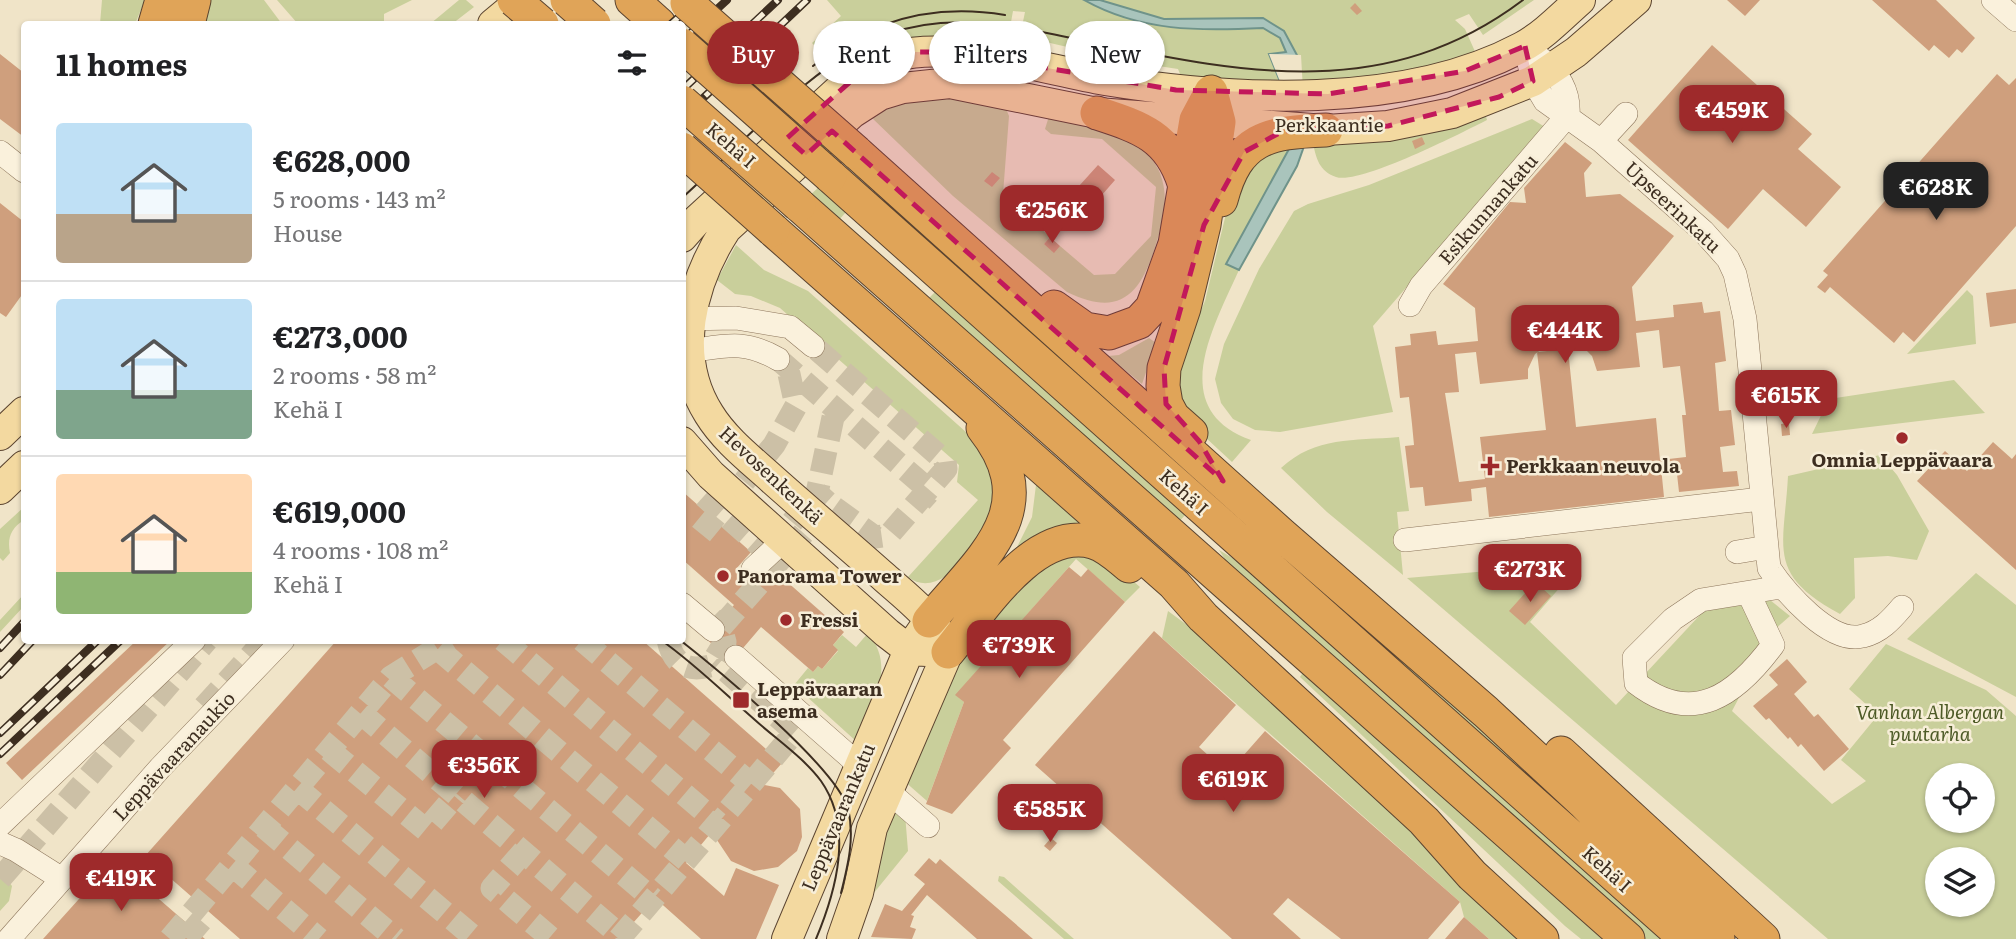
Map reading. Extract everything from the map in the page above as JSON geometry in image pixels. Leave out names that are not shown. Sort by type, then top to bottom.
[{"type":"highway","points":[[156,21],[162,0]]},
{"type":"highway","points":[[189,21],[194,0]]},
{"type":"highway","points":[[514,0],[538,21]]},
{"type":"highway","points":[[566,0],[590,21]]},
{"type":"highway","points":[[632,0],[656,21]]},
{"type":"highway","points":[[684,0],[1336,583],[1486,712],[1584,803],[1718,939]]},
{"type":"highway","name":"Kehä I","points":[[686,49],[1686,939]]},
{"type":"highway","name":"Kehä I","points":[[686,106],[1628,939]]},
{"type":"highway","points":[[999,279],[1047,302],[1085,329],[1110,333],[1124,330],[1139,321],[1152,307],[1161,287],[1183,212],[1184,183],[1209,111]]},
{"type":"highway","points":[[1209,111],[1204,225],[1189,288],[1164,368],[1163,386],[1166,404],[1173,417],[1199,441],[1223,481]]},
{"type":"highway","points":[[1097,113],[1153,135],[1173,158],[1184,183]]},
{"type":"highway","points":[[1204,225],[1221,202],[1234,162],[1254,145],[1282,129],[1326,130]]},
{"type":"highway","points":[[686,153],[1174,584],[1203,617],[1424,821],[1472,875],[1542,939]]},
{"type":"highway","points":[[929,621],[998,534],[1011,501],[1006,463],[994,442],[947,382]]},
{"type":"highway","points":[[948,652],[1027,561],[1041,550],[1076,541],[1093,542],[1109,550],[1166,596],[1203,617]]},
{"type":"highway","points":[[1336,583],[1414,632],[1596,782],[1763,939]]},
{"type":"highway","points":[[1424,821],[1483,863],[1568,939]]},
{"type":"main road","points":[[497,21],[522,0]]},
{"type":"main road","points":[[562,21],[588,0]]},
{"type":"main road","name":"Perkkaantie","points":[[1209,111],[1285,94],[1328,94],[1401,85],[1465,71],[1525,46],[1580,0]]},
{"type":"main road","name":"Perkkaantie","points":[[1326,130],[1388,126],[1452,113],[1543,75],[1636,0]]},
{"type":"main road","points":[[686,232],[841,88],[859,74],[893,57],[914,52],[953,52],[1150,87],[1209,111]]},
{"type":"main road","name":"Hevosenkenkä","points":[[686,319],[707,262],[726,229],[852,113],[880,95],[903,88],[950,83],[1097,113],[1209,111]]},
{"type":"main road","name":"Perkkaantie","points":[[1209,111],[1282,129]]},
{"type":"main road","name":"Hevosenkenkä","points":[[686,355],[702,400],[718,427],[750,460],[873,555],[939,633],[948,652]]},
{"type":"main road","points":[[0,435],[21,415]]},
{"type":"main road","name":"Hevosenkenkä","points":[[686,447],[711,475],[909,650]]},
{"type":"main road","points":[[0,489],[21,469]]},
{"type":"main road","name":"Leppävaarankatu","points":[[787,939],[909,650],[929,621]]},
{"type":"main road","points":[[909,650],[948,652]]},
{"type":"main road","name":"Leppävaarankatu","points":[[842,939],[858,893],[873,828],[948,652]]},
{"type":"street","points":[[1993,0],[2016,20]]},
{"type":"street","name":"Upseerinkatu","points":[[1525,46],[1543,75],[1545,101],[1601,141],[1703,231],[1728,259],[1735,274],[1748,344],[1769,568],[1781,587],[1808,612],[1840,634],[1860,637],[1878,631],[1902,607]]},
{"type":"street","points":[[1601,141],[1626,114]]},
{"type":"street","name":"Esikunnankatu","points":[[1410,305],[1421,286],[1568,115]]},
{"type":"street","points":[[0,152],[21,169]]},
{"type":"street","points":[[686,352],[742,344],[759,348],[778,359],[776,352],[736,318]]},
{"type":"street","points":[[686,319],[736,318],[790,327],[813,346]]},
{"type":"street","points":[[1405,540],[1761,499]]},
{"type":"street","points":[[753,569],[784,540]]},
{"type":"street","points":[[1737,552],[1767,547]]},
{"type":"street","points":[[1749,594],[1773,645],[1738,684],[1706,703],[1683,705],[1649,693],[1636,683],[1634,658],[1673,619],[1701,600],[1781,587]]},
{"type":"street","points":[[686,608],[713,630]]},
{"type":"street","points":[[0,825],[190,644]]},
{"type":"street","name":"Leppävaaranaukio","points":[[7,938],[175,752],[279,644]]},
{"type":"street","points":[[736,657],[851,758]]},
{"type":"street","points":[[896,798],[928,826]]},
{"type":"street","points":[[0,844],[16,850],[62,879]]},
{"type":"highlighted area","points":[[1525,46],[1533,81],[1499,97],[1388,126],[1283,131],[1244,152],[1204,225],[1164,368],[1166,404],[1199,441],[1223,481],[832,131],[806,155],[787,138],[859,74],[914,52],[953,52],[1176,90],[1328,94],[1465,71]]},
{"type":"green space","points":[[102,0],[145,0],[136,21],[100,21]]},
{"type":"green space","points":[[211,0],[264,0],[280,21],[205,21]]},
{"type":"green space","points":[[277,0],[412,0],[384,14],[384,21],[295,21]]},
{"type":"green space","points":[[459,0],[466,0],[474,7],[456,21],[434,21]]},
{"type":"green space","points":[[827,0],[1534,0],[1483,35],[1469,14],[1455,20],[1465,29],[1477,56],[1414,71],[1319,84],[1182,79],[1178,69],[1165,67],[1165,21],[1065,21],[1065,46],[1051,43],[1051,21],[1023,21],[1025,12],[1013,11],[1011,21],[929,21],[929,57],[915,59],[915,21],[836,21],[841,16]]},
{"type":"green space","points":[[918,97],[970,99],[1005,106],[1009,116],[1003,194],[1050,237],[1044,244],[1060,246],[1094,275],[1115,274],[1151,236],[1156,187],[1102,139],[1051,134],[1045,129],[1050,113],[1106,122],[1134,140],[1160,173],[1165,199],[1157,241],[1136,287],[1127,296],[1102,303],[1067,292],[953,196],[871,117],[895,104]]},
{"type":"green space","points":[[1485,113],[1487,120],[1434,146],[1387,166],[1348,177],[1336,177],[1322,168],[1313,143]]},
{"type":"green space","points":[[1532,119],[1545,127],[1373,326],[1393,412],[1280,432],[1255,430],[1233,419],[1221,403],[1215,379],[1224,344],[1259,269],[1294,211],[1369,185]]},
{"type":"green space","points":[[1290,148],[1226,264],[1239,270],[1218,317],[1203,365],[1203,388],[1210,409],[1225,426],[1251,440],[1232,462],[1192,425],[1173,378],[1205,301],[1230,197],[1256,157]]},
{"type":"green space","points":[[819,187],[846,212],[839,220],[809,196]]},
{"type":"green space","points":[[736,245],[764,270],[808,291],[976,441],[991,474],[994,486],[993,501],[987,519],[967,556],[938,580],[923,583],[908,577],[978,500],[957,482],[959,465],[780,308],[751,296],[735,294],[717,280]]},
{"type":"green space","points":[[1967,290],[1973,296],[1976,344],[1907,354]]},
{"type":"green space","points":[[936,291],[1186,514],[1177,524],[926,301]]},
{"type":"green space","points":[[1149,338],[1156,343],[1142,384],[1108,356],[1119,355]]},
{"type":"green space","points":[[1954,380],[1985,413],[1812,434],[1829,399]]},
{"type":"green space","points":[[1399,437],[1409,511],[1397,512],[1403,575],[1327,512],[1281,468],[1308,450],[1322,445]]},
{"type":"green space","points":[[1880,455],[1897,475],[1929,531],[1917,560],[1888,556],[1854,558],[1855,598],[1840,614],[1816,600],[1800,586],[1790,572],[1783,541],[1788,476]]},
{"type":"green space","points":[[1036,485],[1092,534],[958,619],[1017,547],[1032,517]]},
{"type":"green space","points":[[21,510],[21,522],[11,534],[10,553],[3,561],[0,558],[0,529]]},
{"type":"green space","points":[[1219,550],[1246,566],[1665,939],[1646,939],[1235,575]]},
{"type":"green space","points":[[1066,552],[1111,562],[1140,587],[1125,602],[1076,559],[956,695],[964,702],[927,801],[903,780],[953,671],[1019,581]]},
{"type":"green space","name":"Vanhan Albergan puutarha","points":[[1581,563],[1530,622],[1616,705],[1713,601],[1755,588],[1790,616],[1775,629],[1732,711],[1832,804],[1866,781],[1841,760],[1878,715],[1849,689],[1886,644],[1986,690],[2016,716],[2016,939],[1828,939],[1407,578]]},
{"type":"green space","points":[[1976,573],[2016,605],[2016,697],[1907,639]]},
{"type":"green space","points":[[21,597],[21,609],[0,632],[0,620]]},
{"type":"green space","points":[[1351,608],[1578,811],[1573,817],[1344,616]]},
{"type":"green space","points":[[1168,611],[1198,633],[1531,939],[1489,939],[1464,917],[1460,902],[1162,638]]},
{"type":"green space","points":[[868,633],[881,659],[881,673],[875,700],[857,742],[794,685],[808,668],[813,672],[818,666],[822,669],[838,651],[833,645],[842,635],[856,647]]},
{"type":"green space","points":[[1304,671],[1602,939],[1581,939],[1565,926],[1300,677]]},
{"type":"green space","points":[[893,804],[905,814],[908,851],[873,894],[876,851]]},
{"type":"green space","points":[[0,870],[12,886],[9,901],[0,911]]},
{"type":"green space","points":[[999,876],[1004,877],[1074,939],[1064,939],[998,881]]},
{"type":"water","points":[[1084,0],[1100,0],[1164,19],[1263,18],[1284,31],[1298,57],[1303,149],[1297,166],[1239,270],[1226,264],[1289,149],[1285,94],[1269,54],[1286,52],[1280,38],[1263,28],[1171,27],[1165,26],[1165,21],[1138,21],[1105,11]]},
{"type":"pier","points":[[1269,54],[1301,55],[1306,143],[1281,149],[1285,94]]},
{"type":"building","points":[[1727,0],[1760,0],[1745,16]]},
{"type":"building","points":[[1872,0],[1936,0],[1975,38],[1962,53],[1957,49],[1949,58],[1934,45],[1929,51]]},
{"type":"building","points":[[1355,3],[1362,11],[1357,15],[1350,8]]},
{"type":"building","points":[[1712,45],[1812,134],[1798,149],[1841,187],[1806,227],[1763,189],[1728,229],[1628,140]]},
{"type":"building","points":[[0,54],[21,71],[21,135],[0,119]]},
{"type":"building","points":[[1997,74],[2009,85],[2016,78],[2016,226],[1914,342],[1903,332],[1894,343],[1830,287],[1825,293],[1817,287],[1828,275],[1823,271]]},
{"type":"building","points":[[1422,137],[1425,144],[1415,149],[1412,141]]},
{"type":"building","points":[[1565,142],[1592,163],[1584,173],[1586,197],[1620,194],[1674,236],[1632,287],[1636,321],[1674,317],[1673,305],[1702,302],[1704,313],[1720,311],[1726,361],[1715,363],[1719,411],[1731,410],[1735,445],[1720,447],[1723,472],[1737,471],[1739,486],[1679,492],[1676,465],[1661,467],[1664,497],[1489,517],[1486,487],[1471,489],[1472,501],[1425,506],[1423,487],[1410,488],[1405,446],[1414,445],[1412,424],[1409,397],[1400,398],[1395,347],[1411,345],[1410,334],[1436,331],[1438,345],[1478,341],[1475,308],[1443,284],[1510,202],[1526,203],[1524,188]],"holes":[[[1659,330],[1663,368],[1680,366],[1686,415],[1682,415],[1686,457],[1660,460],[1656,418],[1576,427],[1568,349],[1538,352],[1555,340],[1580,344],[1592,356],[1597,371],[1640,367],[1636,333]],[[1476,352],[1480,384],[1528,379],[1528,369],[1537,353],[1546,430],[1480,437],[1485,479],[1459,482],[1445,393],[1459,392],[1455,354]]]},
{"type":"building","points":[[1098,165],[1115,180],[1088,211],[1070,196]]},
{"type":"building","points":[[992,172],[1000,178],[992,187],[984,181]]},
{"type":"building","points":[[0,203],[21,220],[21,296],[6,317],[0,313]]},
{"type":"building","points":[[1050,237],[1060,246],[1054,253],[1044,244]]},
{"type":"building","points":[[2016,289],[2016,323],[1990,327],[1986,293]]},
{"type":"building","points":[[1789,423],[1790,435],[1782,436],[1781,424]]},
{"type":"building","points":[[1993,442],[2012,459],[2016,454],[2016,570],[1917,481],[1945,451],[1967,471]]},
{"type":"building","name":"Panorama Tower","points":[[686,495],[751,552],[736,569],[752,584],[768,565],[844,632],[833,645],[838,650],[822,669],[818,666],[813,672],[761,627],[732,661],[705,638],[734,605],[686,563]]},
{"type":"building","points":[[1069,567],[1081,577],[1088,569],[1125,602],[1003,740],[1011,748],[952,814],[926,804],[964,702],[955,695]]},
{"type":"building","points":[[1535,582],[1551,596],[1525,625],[1509,611]]},
{"type":"building","points":[[1154,631],[1236,705],[1199,747],[1228,773],[1265,731],[1460,902],[1428,939],[1341,939],[1288,898],[1273,914],[1301,939],[1232,939],[1035,765]]},
{"type":"building","points":[[133,644],[167,644],[22,780],[6,763]]},
{"type":"building","points":[[333,644],[647,644],[782,763],[767,780],[761,775],[754,783],[780,788],[800,809],[802,837],[797,851],[778,867],[754,871],[731,861],[717,840],[715,828],[686,863],[724,896],[736,868],[779,885],[756,939],[701,939],[655,898],[619,939],[240,939],[145,856]]},
{"type":"building","points":[[1787,659],[1807,682],[1794,694],[1814,717],[1818,714],[1849,749],[1824,771],[1801,744],[1798,747],[1753,706],[1778,685],[1769,675]]},
{"type":"building","points":[[1051,838],[1057,843],[1050,851],[1044,846]]},
{"type":"building","points":[[929,858],[936,864],[940,859],[1033,939],[977,939],[927,895],[911,915],[914,916],[910,927],[916,929],[912,939],[871,937],[885,904],[902,911],[925,884],[914,875]]},
{"type":"building","points":[[114,860],[205,939],[43,939]]},
{"type":"building","points":[[1464,917],[1489,939],[1445,939]]},
{"type":"tunnel","points":[[721,627],[829,504],[875,537],[889,535],[946,469],[945,461],[813,346]]},
{"type":"tunnel","points":[[778,359],[930,491],[921,501]]},
{"type":"tunnel","points":[[701,534],[774,445],[796,406],[789,374],[784,367]]},
{"type":"tunnel","points":[[827,502],[817,493],[835,408]]},
{"type":"tunnel","points":[[770,548],[817,493]]},
{"type":"tunnel","points":[[704,496],[767,552]]},
{"type":"tunnel","points":[[669,644],[673,655],[682,664],[694,668],[710,666],[725,642],[721,627],[712,618]]},
{"type":"tunnel","points":[[0,879],[204,644]]},
{"type":"tunnel","points":[[204,707],[261,644]]},
{"type":"tunnel","points":[[170,939],[391,677],[444,644]]},
{"type":"tunnel","points":[[508,644],[718,823]]},
{"type":"tunnel","points":[[587,644],[751,784]]},
{"type":"tunnel","points":[[438,649],[686,860]]},
{"type":"tunnel","points":[[619,939],[795,732],[715,661]]},
{"type":"tunnel","points":[[391,677],[653,899]]},
{"type":"tunnel","points":[[361,713],[621,936]]},
{"type":"tunnel","points":[[329,750],[426,830],[457,794]]},
{"type":"tunnel","points":[[297,788],[476,939]]},
{"type":"tunnel","points":[[264,827],[396,939]]},
{"type":"tunnel","points":[[524,851],[492,888],[552,939]]},
{"type":"tunnel","points":[[232,865],[319,939]]},
{"type":"tunnel","points":[[185,922],[205,939]]},
{"type":"tram line","points":[[686,194],[780,106],[834,63],[861,46],[911,27],[956,22],[1002,25],[1189,61],[1247,69],[1303,72],[1359,68],[1415,56],[1469,34],[1523,0]]},
{"type":"tram line","points":[[896,21],[952,11],[1005,15]]},
{"type":"tram line","points":[[666,644],[798,757],[821,781],[831,799],[837,819],[838,860],[830,901],[816,939]]},
{"type":"tram line","points":[[685,644],[774,720],[822,769],[839,791],[848,809],[851,830],[841,893]]},
{"type":"railway","points":[[674,21],[698,0]]},
{"type":"railway","points":[[686,37],[727,0]]},
{"type":"railway","points":[[686,86],[778,0]]},
{"type":"railway","points":[[686,114],[807,0]]},
{"type":"railway","points":[[0,648],[21,625]]},
{"type":"railway","points":[[0,675],[29,644]]},
{"type":"railway","points":[[0,733],[94,644]]},
{"type":"railway","points":[[0,754],[117,644]]},
{"type":"place","name":"Omnia Leppävaara","points":[[1902,438]]},
{"type":"place","name":"Perkkaan neuvola","points":[[1490,466]]},
{"type":"place","name":"Panorama Tower","points":[[723,576]]},
{"type":"place","name":"Fressi","points":[[786,620]]},
{"type":"place","name":"Leppävaaran asema","points":[[741,700]]}]
